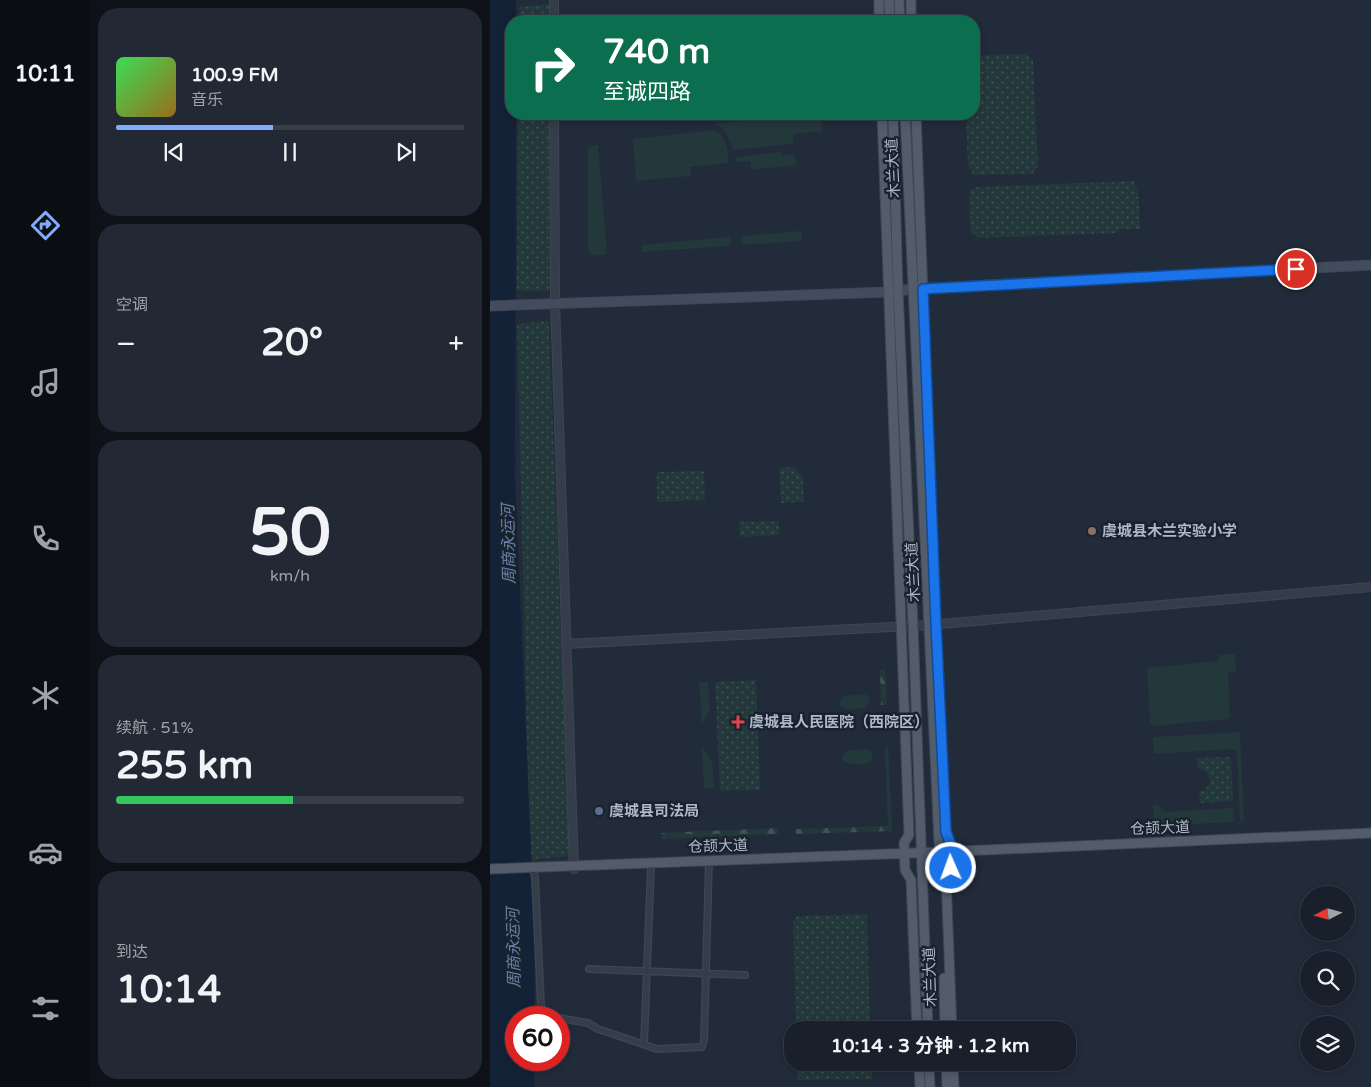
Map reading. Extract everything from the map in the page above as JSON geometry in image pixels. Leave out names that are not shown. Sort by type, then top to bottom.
[{"type":"main road","points":[[879,0],[879,15]]},
{"type":"main road","points":[[889,0],[890,15]]},
{"type":"main road","points":[[899,0],[900,15]]},
{"type":"main road","points":[[910,0],[911,15]]},
{"type":"main road","points":[[882,120],[894,292],[901,626],[910,835],[904,843],[905,870],[911,880],[917,1021]]},
{"type":"main road","name":"木兰大道","points":[[893,120],[894,292],[913,625],[928,1021]]},
{"type":"main road","name":"木兰大道","points":[[905,120],[913,289],[933,624],[945,1021]]},
{"type":"main road","points":[[916,120],[933,624],[946,832],[950,842],[951,854],[951,868],[946,877],[952,1021]]},
{"type":"main road","points":[[490,306],[894,292],[913,289],[1371,265]]},
{"type":"main road","name":"仓颉大道","points":[[951,854],[1371,833]]},
{"type":"main road","name":"仓颉大道","points":[[490,870],[1371,838]]},
{"type":"main road","name":"仓颉大道","points":[[574,867],[651,866],[709,862]]},
{"type":"main road","points":[[919,1071],[920,1087]]},
{"type":"main road","points":[[929,1071],[930,1087]]},
{"type":"main road","points":[[946,1071],[946,1087]]},
{"type":"main road","points":[[953,1071],[954,1087]]},
{"type":"street","points":[[554,0],[554,15]]},
{"type":"street","points":[[554,120],[555,303],[574,867]]},
{"type":"street","points":[[566,644],[933,624],[1371,586]]},
{"type":"street","points":[[570,1020],[588,1023],[598,1029],[657,1048],[702,1047],[704,1041],[709,862]]},
{"type":"street","points":[[644,1044],[651,866]]},
{"type":"street","points":[[533,869],[541,1006]]},
{"type":"street","points":[[589,969],[745,975]]},
{"type":"green space","points":[[549,4],[549,15],[519,15],[519,7]]},
{"type":"green space","points":[[1026,54],[1033,61],[1038,166],[1032,174],[978,175],[973,174],[968,165],[966,120],[980,120],[980,55]]},
{"type":"green space","points":[[518,120],[549,120],[550,291],[517,291]]},
{"type":"green space","points":[[754,120],[822,120],[823,131],[793,134],[793,144],[733,150],[726,132],[716,124]]},
{"type":"green space","points":[[714,130],[724,140],[729,163],[690,167],[691,176],[636,181],[633,139]]},
{"type":"green space","points":[[598,145],[607,254],[596,256],[588,251],[588,149],[591,146]]},
{"type":"green space","points":[[781,152],[782,156],[795,154],[796,165],[751,170],[750,161],[736,162],[736,157]]},
{"type":"green space","points":[[1133,181],[1137,190],[1140,229],[1120,229],[1117,233],[980,238],[975,236],[970,229],[969,195],[970,190],[976,187]]},
{"type":"green space","points":[[801,231],[802,241],[742,245],[741,236]]},
{"type":"green space","points":[[730,237],[730,246],[642,252],[641,245]]},
{"type":"green space","points":[[549,321],[569,856],[530,860],[517,324]]},
{"type":"green space","points":[[794,467],[803,478],[804,502],[781,503],[779,468]]},
{"type":"green space","points":[[704,471],[705,500],[657,502],[657,472]]},
{"type":"green space","points":[[779,521],[779,535],[740,537],[739,522]]},
{"type":"green space","points":[[1235,654],[1236,671],[1228,672],[1230,719],[1153,726],[1150,722],[1147,668],[1219,661],[1219,655]]},
{"type":"green space","points":[[885,669],[887,705],[881,705],[880,670]]},
{"type":"green space","points":[[756,680],[760,790],[720,791],[715,682]]},
{"type":"green space","points":[[699,682],[708,682],[710,710],[702,724]]},
{"type":"green space","points":[[865,694],[870,700],[866,708],[846,708],[840,705],[840,701],[844,696]]},
{"type":"green space","points":[[1240,732],[1244,821],[1240,821],[1236,751],[1232,749],[1154,754],[1153,737]]},
{"type":"green space","points":[[702,747],[712,761],[714,788],[704,789]]},
{"type":"green space","points":[[885,747],[888,747],[892,831],[796,834],[795,829],[888,826]]},
{"type":"green space","points":[[867,749],[873,755],[872,760],[868,763],[852,764],[842,759],[846,751]]},
{"type":"green space","points":[[1231,757],[1233,801],[1200,803],[1199,792],[1209,785],[1210,780],[1207,773],[1198,768],[1197,758]]},
{"type":"green space","points":[[1153,805],[1159,805],[1165,812],[1233,808],[1234,822],[1154,826]]},
{"type":"green space","points":[[778,828],[778,834],[662,839],[661,833]]},
{"type":"green space","points":[[867,914],[870,1021],[796,1021],[793,922],[797,916]]},
{"type":"green space","points":[[797,1071],[872,1071],[872,1079],[798,1080]]},
{"type":"water","name":"周商永运河","points":[[490,0],[516,0],[516,15],[505,15],[505,120],[516,120],[515,480],[535,942],[534,1006],[505,1006],[505,1071],[534,1071],[534,1087],[490,1087]]},
{"type":"place","name":"虞城县木兰实验小学","points":[[1092,531]]},
{"type":"place","name":"虞城县人民医院（西院区）","points":[[738,722]]},
{"type":"place","name":"虞城县司法局","points":[[599,811]]},
{"type":"route","points":[[951,868],[950,842],[946,832],[923,289],[1296,269]]}]
